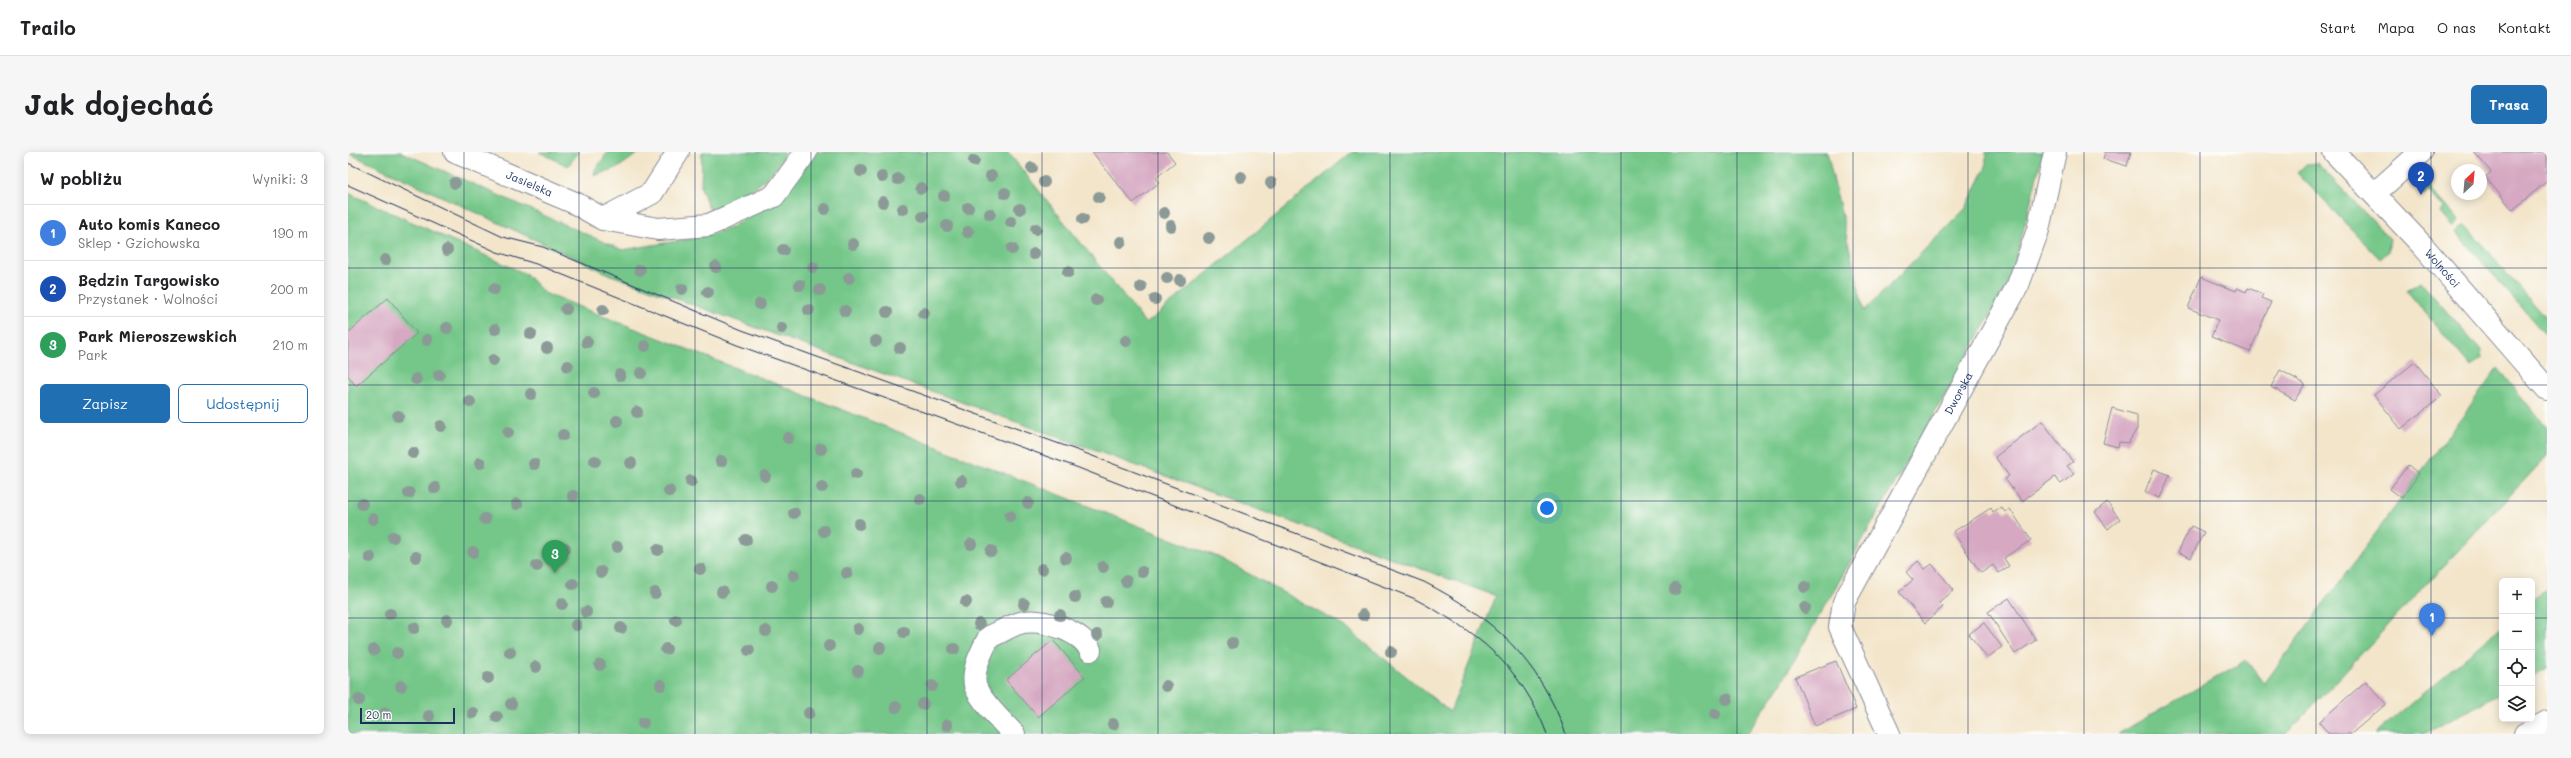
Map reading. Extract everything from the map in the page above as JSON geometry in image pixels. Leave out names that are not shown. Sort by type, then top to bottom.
[{"type":"street","name":"Jasielska","points":[[455,152],[575,204],[603,219],[658,229],[709,225],[774,196],[806,152]]},
{"type":"street","points":[[603,219],[652,193],[678,152]]},
{"type":"street","name":"Dworska","points":[[1889,734],[1840,626],[1844,602],[2018,285],[2038,230],[2055,152]]},
{"type":"street","name":"Wolności","points":[[2334,152],[2423,246],[2547,389]]},
{"type":"street","points":[[2374,194],[2421,152]]},
{"type":"street","points":[[1014,734],[995,714],[975,685],[978,660],[989,637],[1024,622],[1060,625],[1087,643],[1090,650]]},
{"type":"street","points":[[2525,734],[2547,722]]},
{"type":"green space","points":[[401,152],[622,250],[702,237],[732,227],[771,199],[808,152],[1008,152],[1146,324],[1352,152],[1827,152],[1864,311],[1966,208],[1986,167],[1986,152],[2043,152],[2011,279],[1779,687],[1747,734],[348,734],[348,193],[526,274],[544,293],[1218,557],[1344,626],[1450,712],[1496,596],[611,275],[348,153]]},
{"type":"green space","points":[[539,152],[579,152],[568,166]]},
{"type":"green space","points":[[608,152],[640,152],[619,167],[594,176],[595,170]]},
{"type":"green space","points":[[702,152],[784,152],[784,154],[783,159],[776,168],[762,182],[732,201],[714,209],[709,209],[701,187]]},
{"type":"green space","points":[[2317,163],[2390,239],[2388,252],[2380,259],[2297,173],[2306,164]]},
{"type":"green space","points":[[2413,169],[2459,220],[2453,228],[2440,213],[2444,208],[2428,190],[2424,195],[2405,176]]},
{"type":"green space","points":[[2465,225],[2547,319],[2547,337],[2456,232]]},
{"type":"green space","points":[[2421,282],[2481,351],[2482,359],[2471,367],[2407,291]]},
{"type":"green space","points":[[2498,368],[2547,428],[2547,456],[2286,734],[2118,734],[2246,660],[2264,684]]},
{"type":"green space","points":[[2547,588],[2547,669],[2535,675],[2535,614],[2535,598]]},
{"type":"green space","points":[[2499,629],[2499,695],[2424,734],[2375,734]]},
{"type":"building","points":[[1092,152],[1167,152],[1175,162],[1156,178],[1159,183],[1133,203]]},
{"type":"building","points":[[2105,152],[2131,152],[2127,166],[2103,159]]},
{"type":"building","points":[[2474,152],[2547,152],[2547,181],[2513,210],[2487,179],[2487,175],[2491,172],[2487,167],[2487,164],[2484,164]]},
{"type":"building","points":[[2201,277],[2236,291],[2237,288],[2246,292],[2248,288],[2263,294],[2261,298],[2271,302],[2250,352],[2211,337],[2218,320],[2188,308]]},
{"type":"building","points":[[388,298],[417,333],[356,386],[348,376],[348,333]]},
{"type":"building","points":[[2415,362],[2442,396],[2401,429],[2374,395]]},
{"type":"building","points":[[2280,370],[2305,384],[2295,400],[2271,387]]},
{"type":"building","points":[[2112,408],[2137,415],[2137,429],[2128,443],[2119,442],[2118,447],[2103,443]]},
{"type":"building","points":[[2042,421],[2073,462],[2067,466],[2074,474],[2061,484],[2055,477],[2022,501],[2005,479],[2009,476],[1995,457]]},
{"type":"building","points":[[2408,465],[2419,474],[2402,498],[2390,489]]},
{"type":"building","points":[[2154,469],[2170,475],[2160,498],[2145,492]]},
{"type":"building","points":[[2107,502],[2120,519],[2108,529],[2095,512]]},
{"type":"building","points":[[2001,507],[2005,512],[2010,509],[2031,540],[2004,558],[2009,566],[1999,573],[1993,565],[1981,573],[1953,532],[1991,508],[1993,512]]},
{"type":"building","points":[[2191,526],[2204,532],[2191,558],[2178,552]]},
{"type":"building","points":[[1918,561],[1925,569],[1932,564],[1954,590],[1939,603],[1943,607],[1925,623],[1899,592],[1913,580],[1906,572]]},
{"type":"building","points":[[2009,598],[2036,640],[2015,654],[1988,612]]},
{"type":"building","points":[[1984,623],[2002,647],[1987,658],[1969,634]]},
{"type":"building","points":[[1053,640],[1085,677],[1038,717],[1006,680]]},
{"type":"building","points":[[1836,661],[1856,709],[1815,726],[1795,677]]},
{"type":"building","points":[[2366,681],[2386,704],[2351,734],[2329,734],[2319,722]]},
{"type":"tram line","points":[[348,163],[503,237],[543,247],[742,330],[1082,452],[1424,582],[1472,610],[1511,643],[1542,684],[1555,708],[1566,734]]},
{"type":"tram line","points":[[348,185],[497,252],[536,264],[737,345],[1076,467],[1413,598],[1457,623],[1494,652],[1510,669],[1524,688],[1547,734]]},
{"type":"place","name":"Będzin Targowisko","points":[[2421,195]]},
{"type":"place","name":"Park Mieroszewskich","points":[[555,573]]},
{"type":"place","name":"Auto komis Kaneco","points":[[2432,636]]}]
